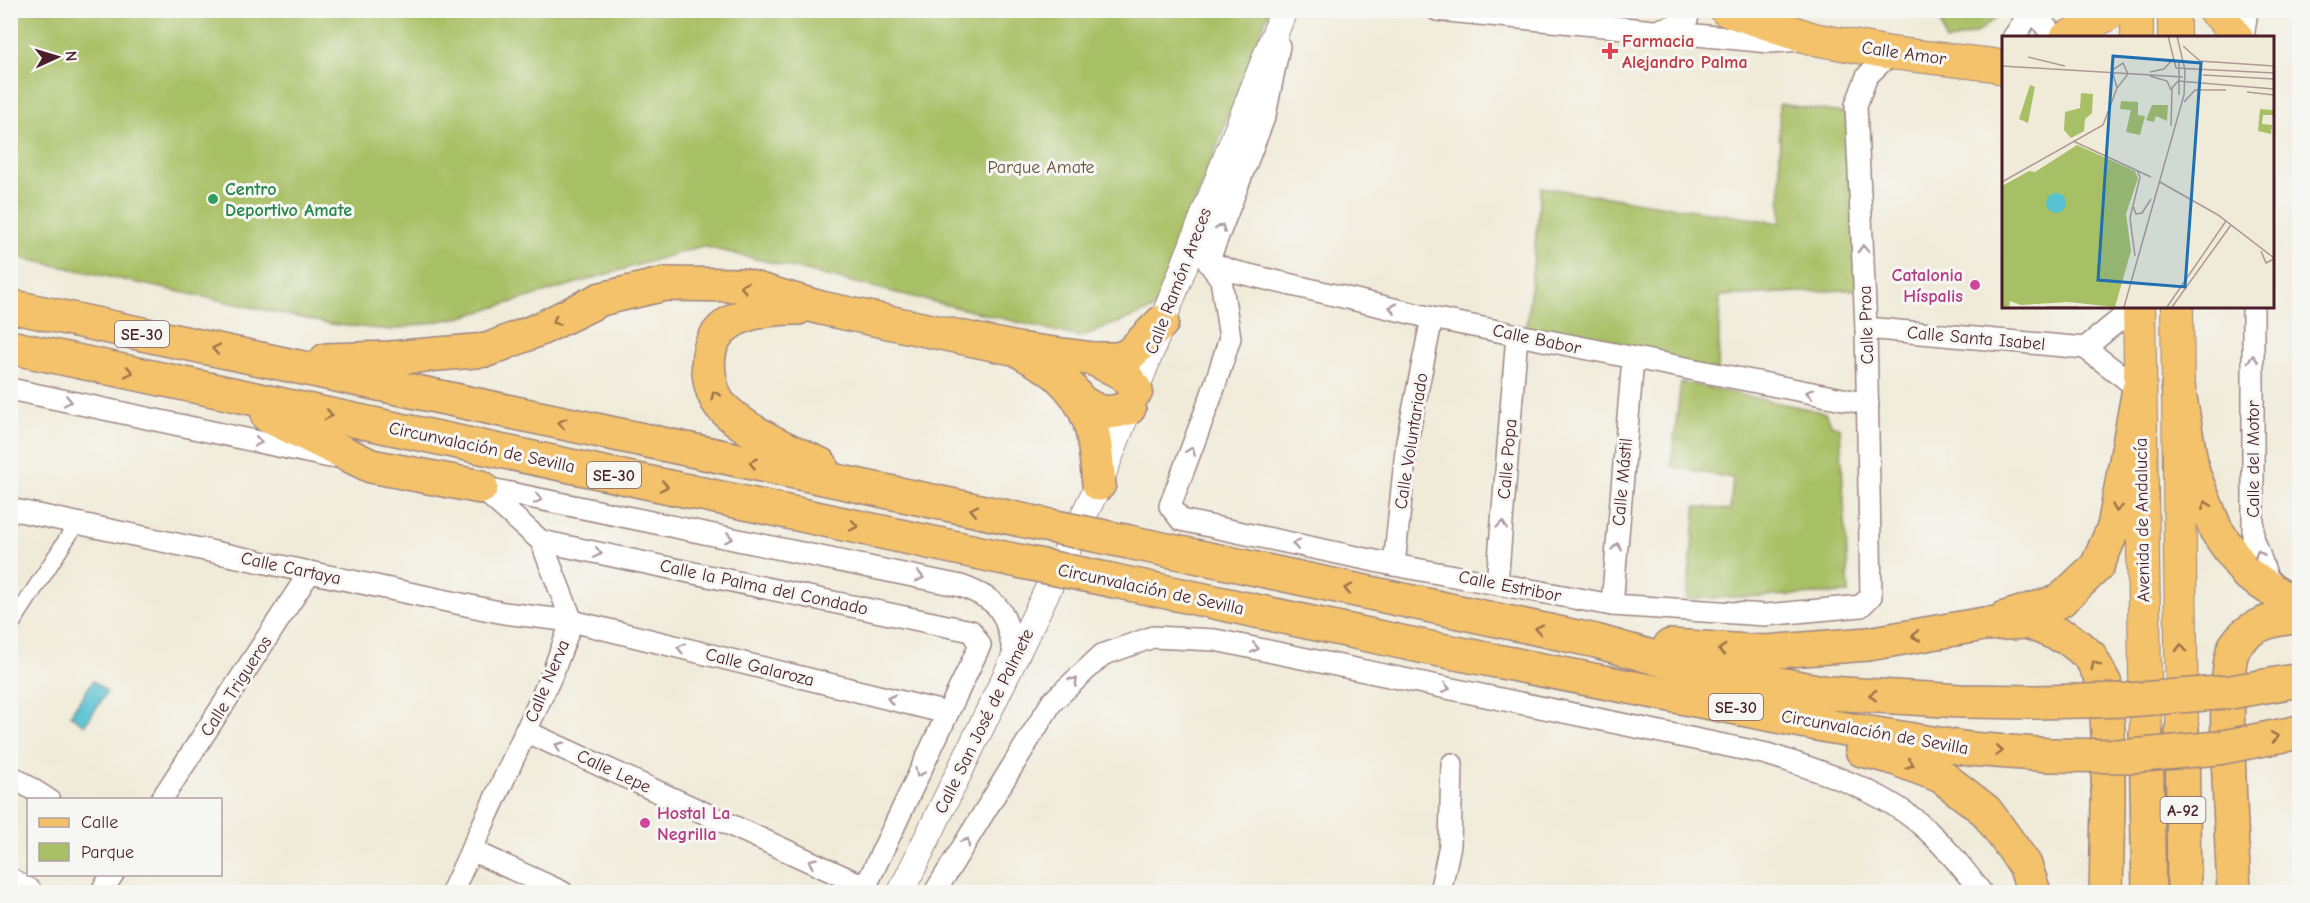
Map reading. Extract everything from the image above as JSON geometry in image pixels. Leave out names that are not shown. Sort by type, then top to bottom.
[{"type":"highway","points":[[273,361],[390,358],[487,350],[540,329],[601,299],[665,284],[742,285],[820,308],[1017,349],[1094,360],[1118,359],[1129,355],[1162,322]]},
{"type":"highway","name":"Circunvalación de Sevilla","points":[[10,306],[1596,641],[1691,668],[1828,693],[1961,701],[2037,702],[2150,698],[2231,692],[2300,680]]},
{"type":"highway","points":[[820,308],[775,308],[744,314],[713,340],[707,360],[710,383],[720,405],[766,439],[871,489]]},
{"type":"highway","name":"Circunvalación de Sevilla","points":[[10,347],[1425,647],[1833,727],[1969,749],[2050,755],[2132,756],[2218,748],[2300,732]]},
{"type":"highway","points":[[1017,349],[1058,375],[1083,403],[1097,412],[1111,413],[1133,400],[1124,374],[1094,360]]},
{"type":"highway","points":[[2178,386],[2193,473],[2216,530],[2246,573],[2296,608],[2283,617],[2257,625],[2234,647],[2228,719],[2234,892]]},
{"type":"highway","points":[[1596,641],[1765,652],[1869,644],[1984,624],[2060,601],[2097,566],[2114,527],[2139,388]]},
{"type":"highway","points":[[210,390],[311,435],[371,466],[481,487]]},
{"type":"highway","points":[[1083,403],[1094,433],[1099,484]]},
{"type":"highway","points":[[1984,624],[2028,622],[2069,639],[2090,656],[2104,684],[2108,733],[2106,892]]},
{"type":"highway","points":[[1425,647],[1891,757],[1941,776],[1986,811],[2025,865],[2034,892]]},
{"type":"highway","name":"A-92","points":[[2182,728],[2185,884]]},
{"type":"highway","name":"A-92","points":[[2146,734],[2149,892]]},
{"type":"highway","points":[[2138,892],[2148,798]]},
{"type":"main road","name":"Calle Amor","points":[[1726,10],[1814,39],[1892,53],[2001,61]]},
{"type":"main road","points":[[2137,10],[2137,36]]},
{"type":"main road","points":[[2174,10],[2174,36]]},
{"type":"main road","points":[[2213,10],[2222,17],[2236,36]]},
{"type":"main road","points":[[2072,36],[2101,23]]},
{"type":"main road","name":"Avenida de Andalucía","points":[[2137,308],[2146,734]]},
{"type":"main road","name":"Avenida de Andalucía","points":[[2177,308],[2182,728]]},
{"type":"street","points":[[1208,262],[1264,115],[1285,10]]},
{"type":"street","name":"Calle Ramón Areces","points":[[1067,550],[1099,484],[1133,400],[1285,10]]},
{"type":"street","name":"Calle Amor","points":[[1437,10],[1769,42],[1814,39]]},
{"type":"street","name":"Calle Amor","points":[[1655,31],[1681,24],[1687,20],[1689,10]]},
{"type":"street","points":[[2014,36],[2032,10]]},
{"type":"street","points":[[2040,10],[2043,23],[2053,36]]},
{"type":"street","points":[[2243,36],[2247,10]]},
{"type":"street","name":"Calle Proa","points":[[1861,606],[1871,596],[1866,328],[1856,105],[1867,76],[1892,53]]},
{"type":"street","name":"Calle Babor","points":[[1208,262],[1232,271],[1432,318],[1868,404]]},
{"type":"street","name":"Calle Estribor","points":[[1208,262],[1221,279],[1230,338],[1212,394],[1170,506],[1181,520],[1394,565],[1612,605],[1765,615],[1861,606]]},
{"type":"street","points":[[2135,308],[2085,348],[2139,388]]},
{"type":"street","name":"Calle del Motor","points":[[2253,308],[2253,537],[2267,577],[2296,608]]},
{"type":"street","name":"Calle Voluntariado","points":[[1394,565],[1407,441],[1432,318]]},
{"type":"street","name":"Calle Santa Isabel","points":[[1866,328],[2085,348]]},
{"type":"street","name":"Calle Popa","points":[[1497,584],[1517,335]]},
{"type":"street","name":"Calle Mástil","points":[[1612,605],[1633,359]]},
{"type":"street","points":[[10,389],[371,466]]},
{"type":"street","points":[[481,487],[961,586],[986,596],[1004,613],[1015,657]]},
{"type":"street","name":"Calle Nerva","points":[[452,892],[553,672],[572,621],[541,541],[481,487]]},
{"type":"street","name":"Calle Cartaya","points":[[10,509],[504,613],[572,621]]},
{"type":"street","points":[[10,627],[77,523]]},
{"type":"street","name":"Calle la Palma del Condado","points":[[541,541],[952,626],[970,631],[980,645]]},
{"type":"street","name":"Calle San José de Palmete","points":[[901,892],[1067,550]]},
{"type":"street","name":"Calle Trigueros","points":[[162,798],[310,572]]},
{"type":"street","name":"Calle Galaroza","points":[[572,621],[947,713]]},
{"type":"street","points":[[936,892],[1052,702],[1102,655],[1153,637],[1215,640],[1767,754],[1817,770],[1874,794],[1920,823],[1959,862],[1981,892]]},
{"type":"street","name":"Calle San José de Palmete","points":[[864,890],[980,645]]},
{"type":"street","name":"Calle Lepe","points":[[525,731],[864,890]]},
{"type":"street","points":[[1440,892],[1450,845],[1452,764]]},
{"type":"street","points":[[10,775],[46,798]]},
{"type":"street","points":[[471,850],[562,892]]},
{"type":"street","points":[[101,892],[112,876]]},
{"type":"street","points":[[10,881],[29,892]]},
{"type":"green space","name":"Parque Amate","points":[[10,11],[1269,11],[1154,309],[1080,337],[702,246],[462,317],[390,330],[330,324],[11,256]]},
{"type":"green space","points":[[1958,11],[2004,11],[1978,32],[1946,42],[1941,22]]},
{"type":"green space","points":[[1779,104],[1857,115],[1864,289],[1720,296],[1718,371],[1526,333],[1541,187],[1781,223]]},
{"type":"green space","points":[[1681,382],[1826,413],[1832,425],[1840,428],[1849,593],[1687,599],[1696,506],[1730,510],[1733,478],[1671,467]]},
{"type":"water","points":[[93,681],[107,692],[85,725],[70,715]]},
{"type":"place","name":"Farmacia Alejandro Palma","points":[[1610,51]]},
{"type":"place","name":"Centro Deportivo Amate","points":[[213,199]]},
{"type":"place","name":"Catalonia Híspalis","points":[[1975,285]]},
{"type":"place","name":"Hostal La Negrilla","points":[[645,823]]}]
